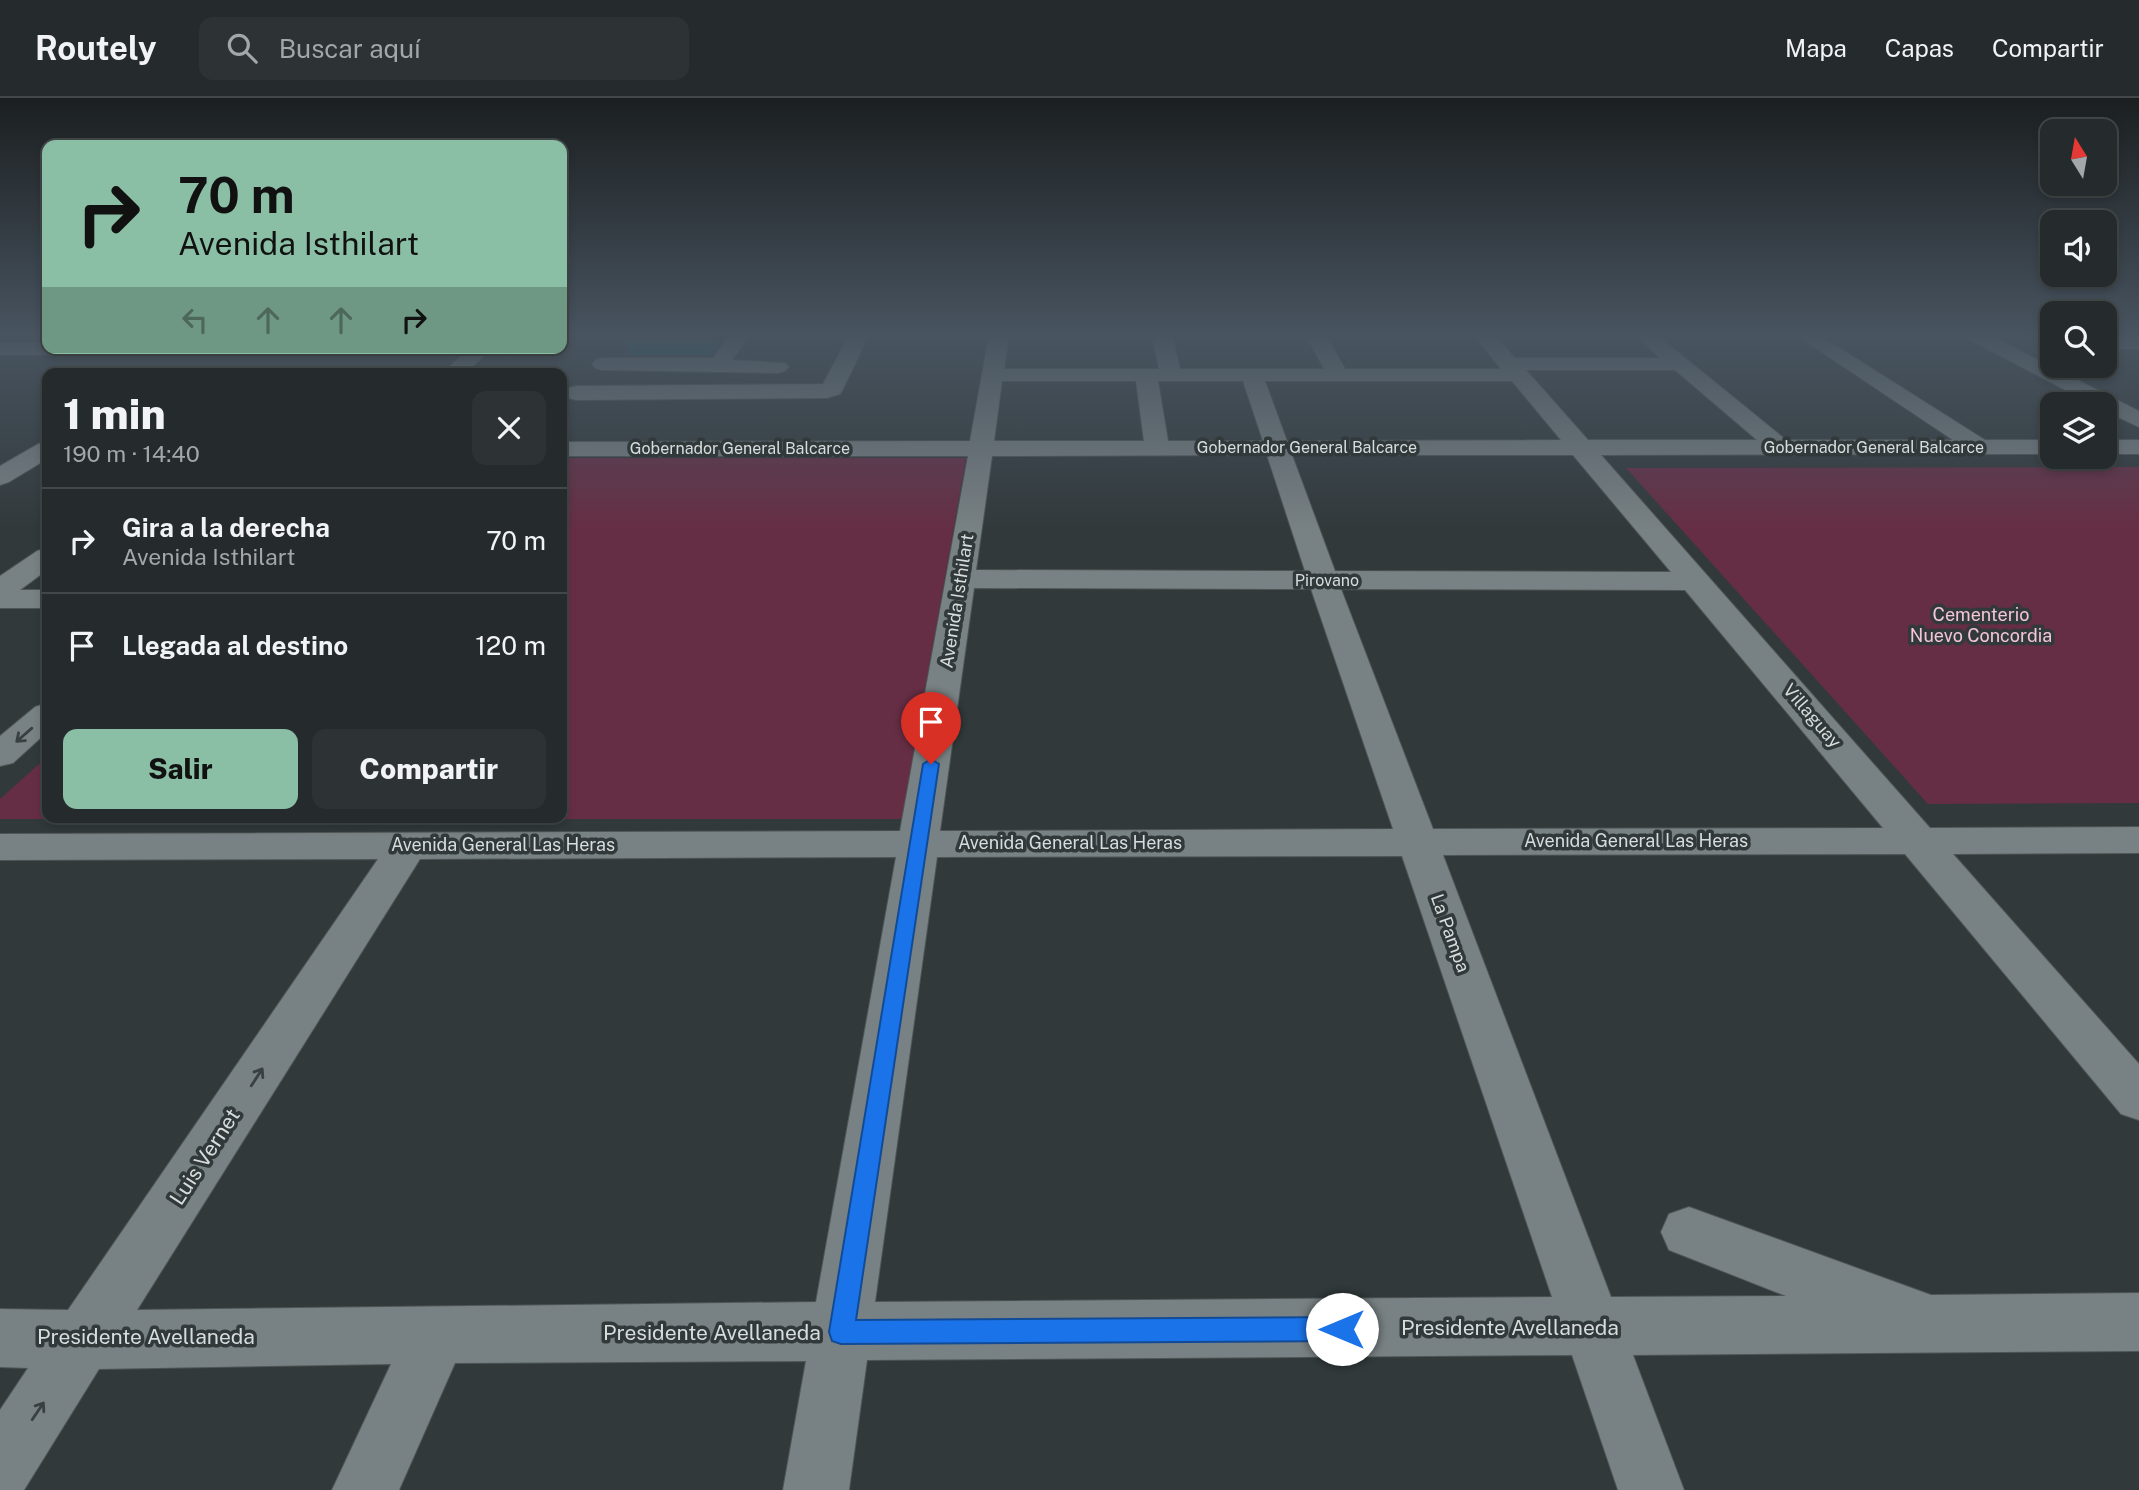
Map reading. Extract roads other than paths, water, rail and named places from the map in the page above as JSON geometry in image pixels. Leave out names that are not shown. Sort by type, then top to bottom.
[{"type":"street","name":"Avenida Isthilart","points":[[816,1490],[990,400]]},
{"type":"street","points":[[1150,400],[1157,448]]},
{"type":"street","name":"La Pampa","points":[[1260,400],[1651,1490]]},
{"type":"street","name":"Villaguay","points":[[1541,400],[2139,1099]]},
{"type":"street","points":[[1723,400],[1781,447]]},
{"type":"street","points":[[1907,400],[1980,447]]},
{"type":"street","points":[[2100,400],[2139,420]]},
{"type":"street","name":"Gobernador General Balcarce","points":[[567,449],[2040,447]]},
{"type":"street","points":[[2117,447],[2139,447]]},
{"type":"street","points":[[0,449],[42,449]]},
{"type":"street","points":[[0,477],[42,452]]},
{"type":"street","points":[[0,590],[42,561]]},
{"type":"street","name":"Pirovano","points":[[960,579],[1694,581]]},
{"type":"street","points":[[0,599],[42,599]]},
{"type":"street","points":[[0,755],[42,719]]},
{"type":"street","name":"Avenida General Las Heras","points":[[0,847],[2139,840]]},
{"type":"street","name":"Luis Vernet","points":[[0,1467],[86,1340],[408,845]]},
{"type":"street","points":[[1689,1232],[1937,1325]]},
{"type":"street","name":"Presidente Avellaneda","points":[[0,1338],[86,1340],[437,1334],[2139,1322]]},
{"type":"street","points":[[365,1490],[437,1334]]},
{"type":"park label","name":"Cementerio Nuevo Concordia","points":[[1981,625]]}]
